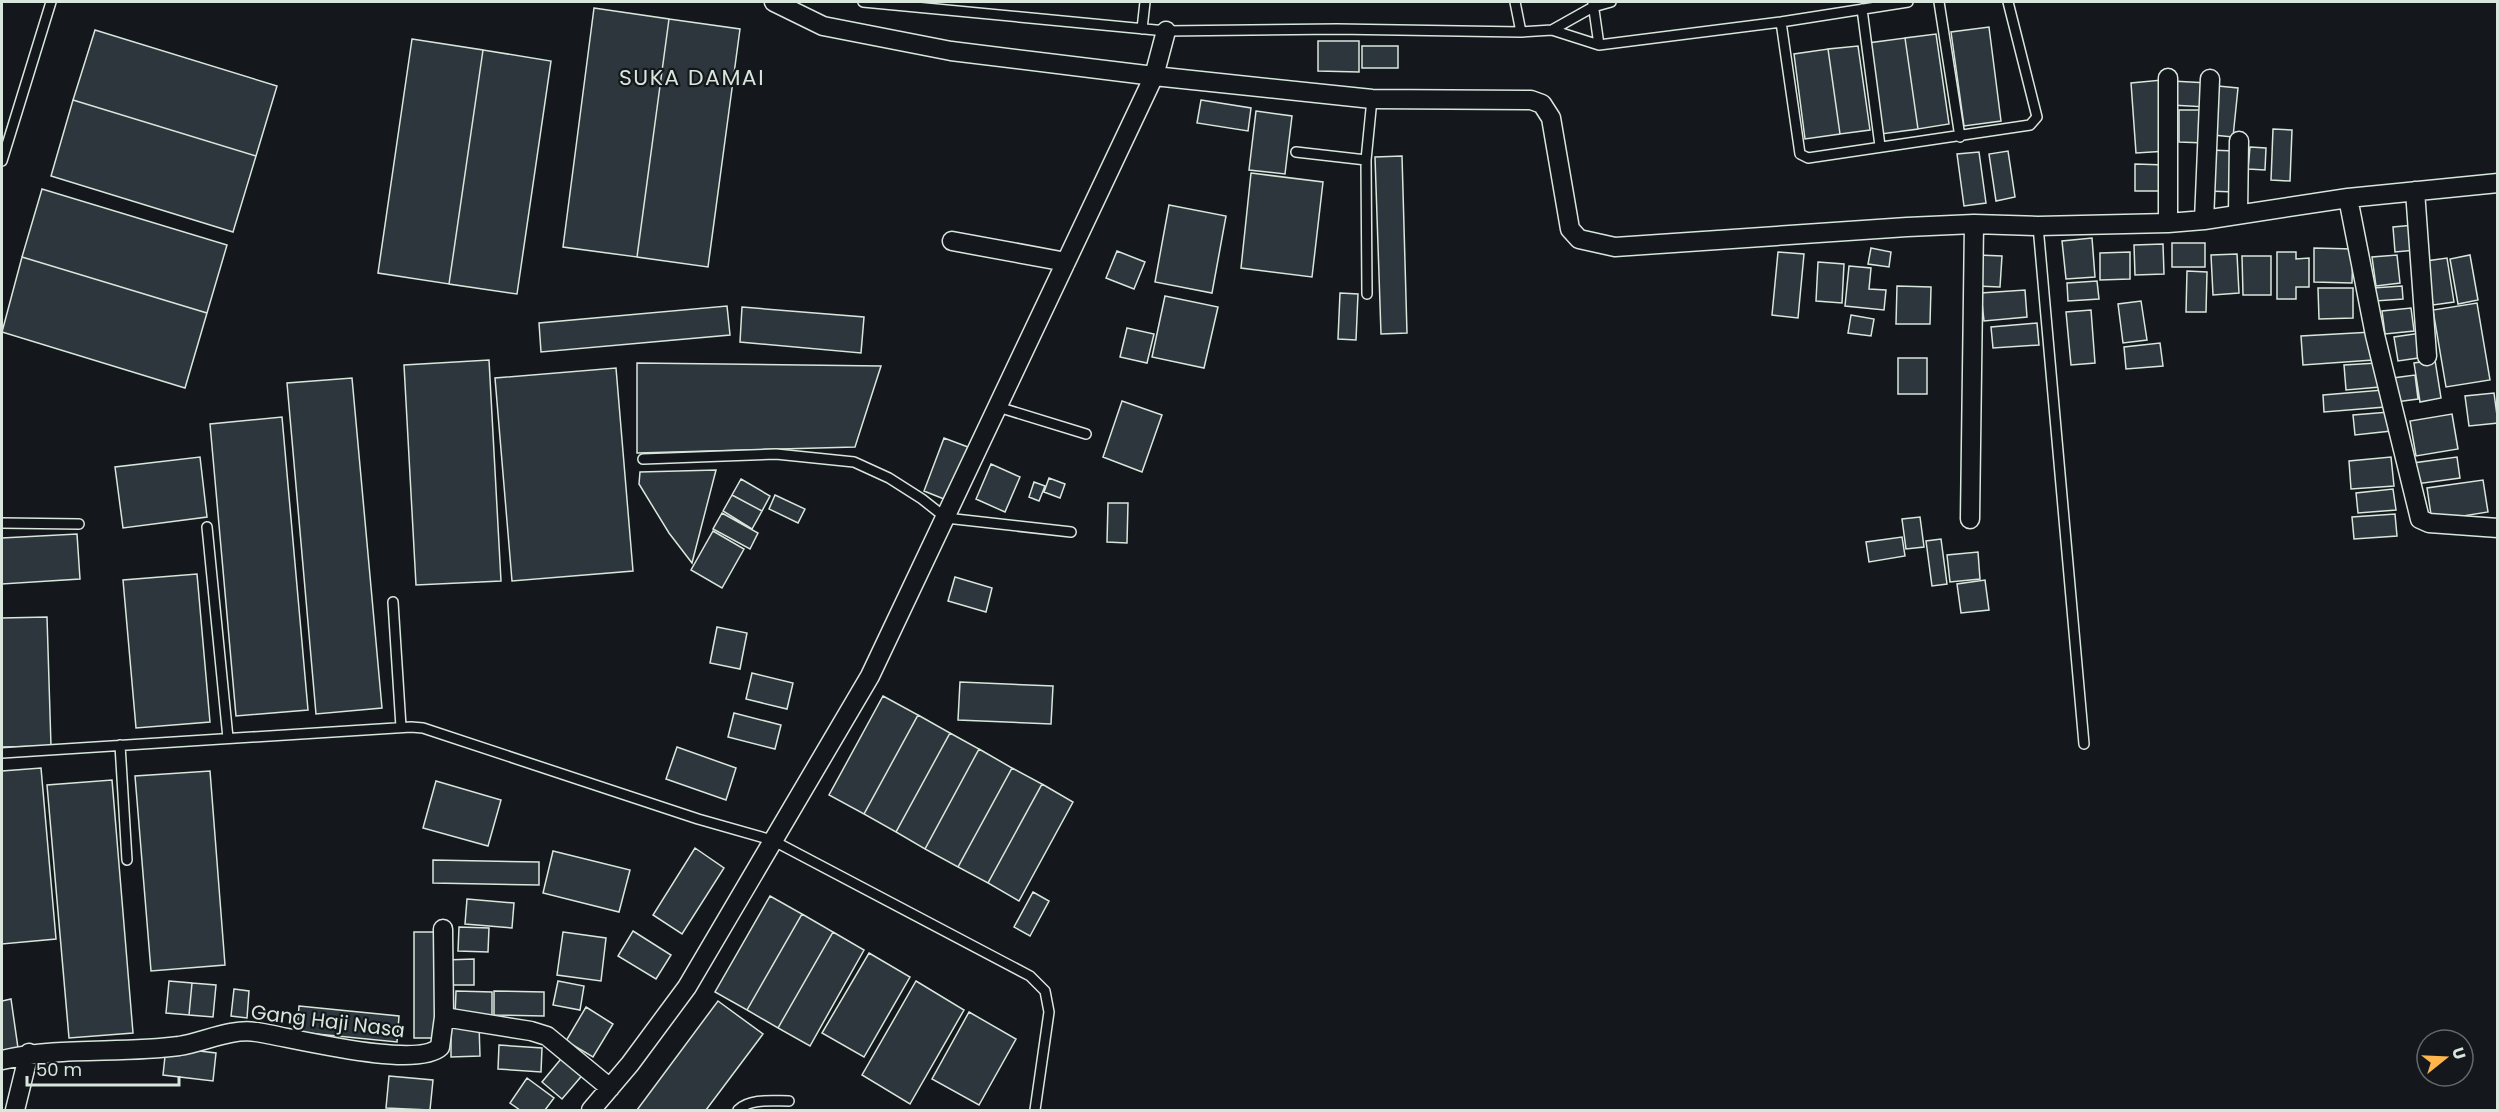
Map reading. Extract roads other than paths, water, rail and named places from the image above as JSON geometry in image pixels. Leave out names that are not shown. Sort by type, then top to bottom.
[{"type":"street","points":[[774,2],[824,26],[951,51],[1154,76],[1372,99],[1531,100],[1542,104],[1551,118],[1570,229],[1579,239],[1615,247],[1974,224],[2038,226],[2168,223],[2204,220],[2348,198],[2498,183]]},
{"type":"street","points":[[591,1110],[655,1032],[687,987],[870,676],[1154,76],[1166,31]]},
{"type":"street","points":[[2168,78],[2168,223]]},
{"type":"street","points":[[2204,220],[2210,79]]},
{"type":"street","points":[[2238,214],[2239,141]]},
{"type":"street","points":[[2415,191],[2427,356]]},
{"type":"street","points":[[2348,198],[2375,335],[2420,519],[2429,523],[2498,528]]},
{"type":"street","points":[[1970,519],[1974,224]]},
{"type":"street","points":[[952,241],[1066,262]]},
{"type":"street","points":[[443,929],[444,1017],[531,1031],[547,1036],[610,1088]]},
{"type":"street","name":"Gang Haji Nasa","points":[[29,1053],[121,1051],[178,1046],[234,1033],[254,1031],[312,1044],[399,1054],[425,1054],[434,1053],[440,1047],[444,1017]]},
{"type":"street","points":[[2,1060],[29,1053],[15,1110]]},
{"type":"lane","points":[[2,159],[51,2]]},
{"type":"lane","points":[[863,2],[1166,31],[1337,29],[1521,32],[1552,30],[1599,45],[1781,22],[1908,2]]},
{"type":"lane","points":[[1142,29],[1145,2]]},
{"type":"lane","points":[[1515,2],[1521,32]]},
{"type":"lane","points":[[1552,30],[1593,4],[1611,2]]},
{"type":"lane","points":[[1939,2],[1960,137]]},
{"type":"lane","points":[[1781,22],[1800,154],[1808,158],[2030,125],[2037,117],[2008,2]]},
{"type":"lane","points":[[1593,4],[1599,45]]},
{"type":"lane","points":[[1862,9],[1880,146]]},
{"type":"lane","points":[[1367,294],[1366,160],[1372,99]]},
{"type":"lane","points":[[1296,152],[1366,160]]},
{"type":"lane","points":[[2038,226],[2084,744]]},
{"type":"lane","points":[[998,407],[1086,434]]},
{"type":"lane","points":[[643,459],[776,454],[854,462],[890,478],[946,518],[1071,532]]},
{"type":"lane","points":[[2,523],[79,524]]},
{"type":"lane","points":[[207,527],[228,738]]},
{"type":"lane","points":[[393,602],[401,727]]},
{"type":"lane","points":[[2,753],[401,727],[423,728],[698,819],[772,840],[1029,976],[1045,991],[1049,1012],[1035,1110]]},
{"type":"lane","points":[[120,745],[128,860]]},
{"type":"lane","points":[[738,1110],[759,1101],[789,1101]]},
{"type":"district","name":"SUKA DAMAI","points":[[692,77]]}]
